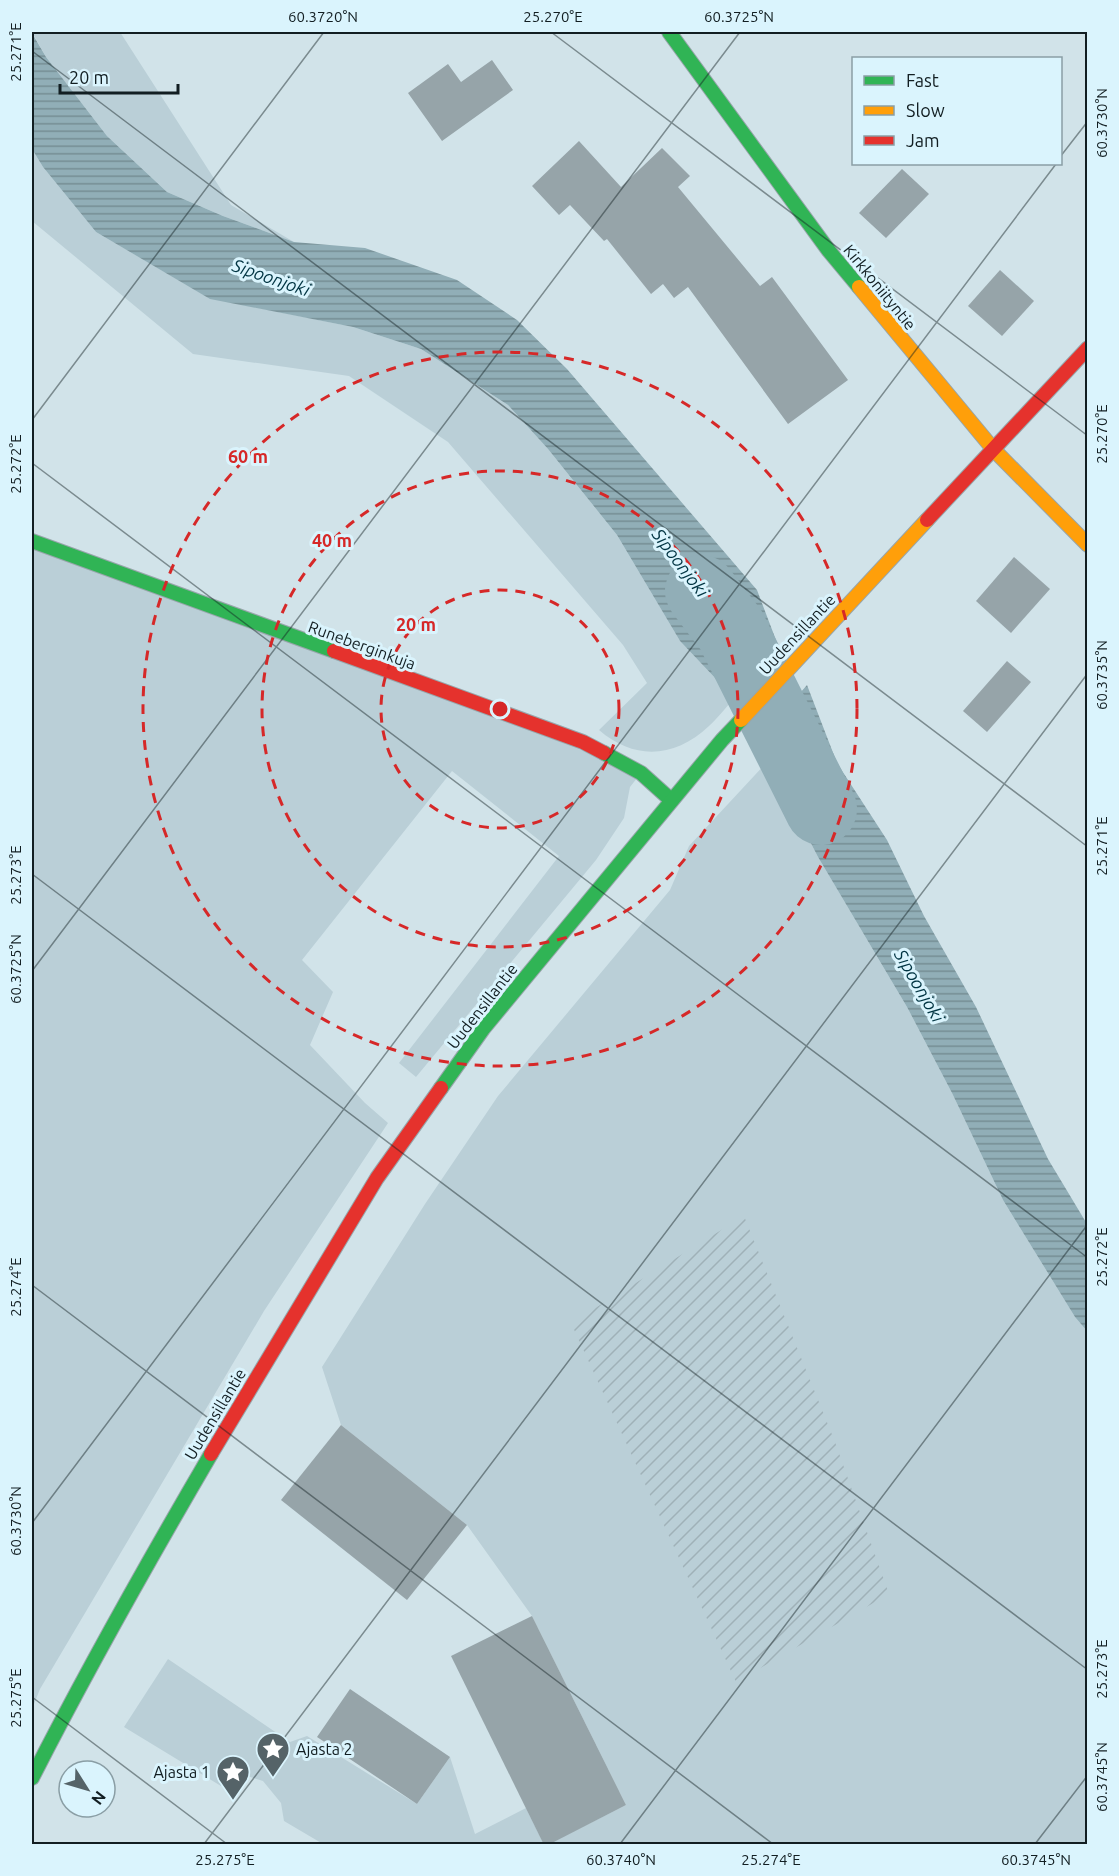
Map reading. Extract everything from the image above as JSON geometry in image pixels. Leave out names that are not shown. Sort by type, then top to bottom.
[{"type":"street","name":"Kirkkoniityntie","points":[[669,32],[829,251],[994,450],[1088,545]]},
{"type":"street","name":"Uudensillantie","points":[[32,1778],[69,1705],[156,1548],[377,1178],[483,1029],[722,740],[1088,348]]},
{"type":"street","name":"Runeberginkuja","points":[[32,541],[583,742],[641,773],[671,800]]},
{"type":"shaded area","points":[[32,32],[120,32],[231,205],[294,242],[223,216],[167,192],[107,136],[46,57]]},
{"type":"shaded area","points":[[32,149],[43,167],[96,232],[209,298],[353,327],[421,349],[508,405],[548,449],[617,535],[680,641],[716,679],[743,687],[709,726],[696,737],[669,750],[641,751],[627,747],[599,730],[647,683],[623,645],[448,442],[349,376],[193,354],[32,221]]},
{"type":"shaded area","points":[[32,540],[641,773],[630,787],[624,818],[596,860],[416,1077],[399,1063],[559,856],[452,771],[302,960],[333,992],[310,1045],[365,1103],[388,1123],[264,1311],[40,1689],[32,1709]]},
{"type":"shaded area","points":[[768,761],[818,857],[907,1007],[952,1093],[1003,1200],[1075,1317],[1087,1331],[1087,1844],[548,1844],[626,1805],[532,1616],[467,1525],[341,1425],[322,1367],[425,1204],[498,1096],[670,890],[689,846]]},
{"type":"shaded area","points":[[744,1216],[835,1442],[889,1594],[736,1682],[571,1323]]},
{"type":"shaded area","points":[[168,1659],[290,1742],[307,1736],[417,1804],[450,1757],[475,1834],[526,1808],[544,1844],[323,1844],[284,1821],[281,1803],[263,1781],[240,1774],[227,1780],[221,1786],[124,1727]]},
{"type":"water","points":[[32,33],[46,57],[107,136],[167,192],[223,216],[294,242],[365,248],[457,280],[517,320],[567,369],[757,590],[779,648],[743,687],[716,679],[680,641],[617,535],[548,449],[508,405],[421,349],[353,327],[210,299],[96,232],[43,167],[32,149]]},
{"type":"water","points":[[807,685],[837,763],[887,840],[924,916],[976,1007],[1048,1159],[1087,1224],[1087,1331],[1075,1317],[1003,1200],[952,1093],[907,1007],[818,857],[758,741]]},
{"type":"pier","points":[[781,645],[781,650],[745,690],[741,690]]},
{"type":"pier","points":[[806,682],[808,683],[756,744],[756,740]]},
{"type":"building","points":[[492,60],[513,90],[442,141],[408,93],[448,64],[461,82]]},
{"type":"building","points":[[579,141],[621,187],[662,148],[690,176],[678,187],[760,286],[772,277],[848,380],[788,424],[688,287],[674,298],[663,284],[651,294],[607,239],[604,241],[570,205],[559,215],[532,186]]},
{"type":"building","points":[[902,169],[929,194],[886,238],[859,213]]},
{"type":"building","points":[[1000,270],[1034,301],[1002,336],[968,306]]},
{"type":"building","points":[[1014,557],[1050,589],[1011,633],[976,601]]},
{"type":"building","points":[[1007,661],[1031,682],[987,732],[963,711]]},
{"type":"building","points":[[341,1425],[467,1525],[407,1600],[281,1500]]},
{"type":"building","points":[[532,1616],[626,1805],[548,1845],[544,1845],[451,1656]]},
{"type":"building","points":[[350,1689],[450,1757],[417,1804],[317,1737]]},
{"type":"waterway","name":"Sipoonjoki","points":[[701,591],[731,630],[821,809]]},
{"type":"traffic: fast","points":[[669,32],[829,251],[859,287]]},
{"type":"traffic: fast","points":[[32,541],[334,651]]},
{"type":"traffic: fast","points":[[441,1088],[483,1029],[741,720]]},
{"type":"traffic: fast","points":[[604,753],[641,773],[671,800]]},
{"type":"traffic: fast","points":[[32,1778],[119,1614],[211,1454]]},
{"type":"traffic: slow","points":[[859,287],[994,450],[1088,545]]},
{"type":"traffic: slow","points":[[741,720],[927,520]]},
{"type":"traffic: jam","points":[[927,520],[1088,348]]},
{"type":"traffic: jam","points":[[334,651],[583,742],[604,753]]},
{"type":"traffic: jam","points":[[211,1454],[377,1178],[441,1088]]},
{"type":"place","name":"Ajasta 2","points":[[273,1778]]},
{"type":"place","name":"Ajasta 1","points":[[233,1801]]}]
